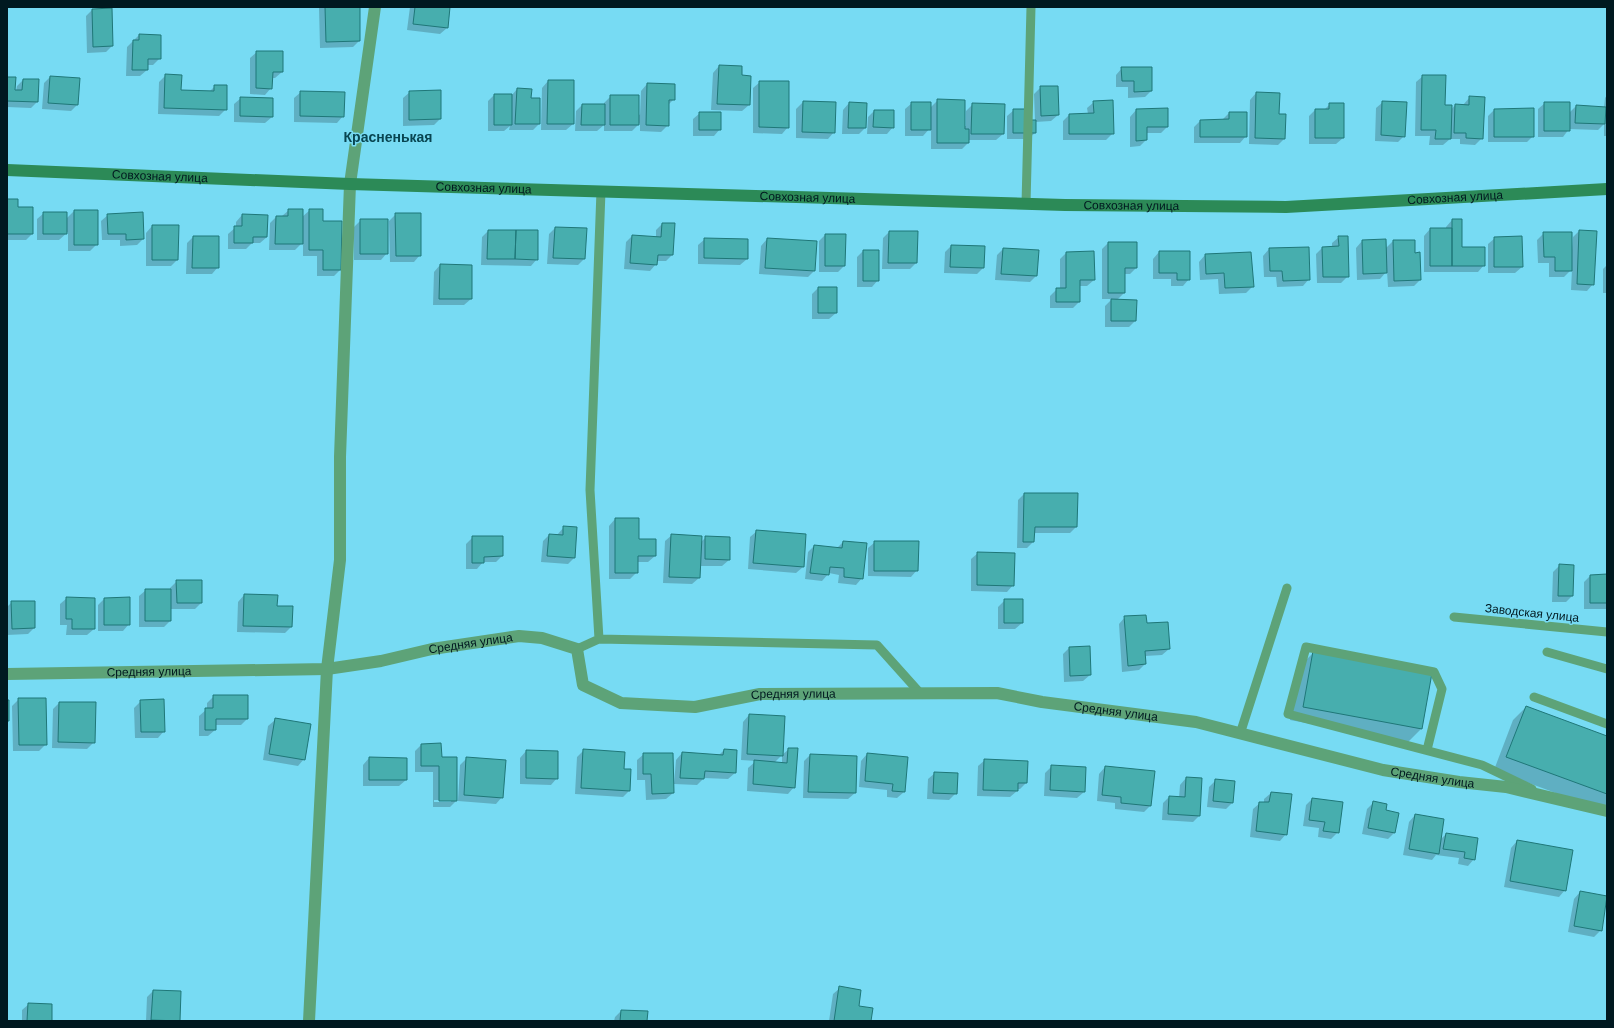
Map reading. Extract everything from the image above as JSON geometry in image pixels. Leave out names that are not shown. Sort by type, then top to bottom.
[{"type":"street","points":[[309,1021],[327,669],[340,560],[340,457],[350,184],[375,7]]},
{"type":"street","name":"Совхозная улица","points":[[7,170],[350,184],[1026,204],[1286,207],[1607,189]]},
{"type":"street","name":"Средняя улица","points":[[7,674],[327,669],[381,661],[432,649],[519,636],[542,638],[577,649],[583,685],[621,703],[695,707],[760,694],[997,693],[1042,702],[1196,722],[1383,770],[1459,782],[1506,787],[1607,811]]},
{"type":"lane","points":[[1026,204],[1030,7]]},
{"type":"lane","points":[[599,639],[590,490],[601,191]]},
{"type":"lane","points":[[1240,734],[1287,588]]},
{"type":"lane","name":"Заводская улица","points":[[1454,617],[1607,632]]},
{"type":"lane","points":[[577,649],[599,639],[877,645],[920,693]]},
{"type":"lane","points":[[1427,750],[1442,689],[1434,672],[1306,647],[1288,714],[1482,765],[1545,796]]},
{"type":"lane","points":[[1547,652],[1607,669]]},
{"type":"lane","points":[[1534,697],[1607,724]]},
{"type":"building","points":[[325,7],[360,7],[360,41],[326,42]]},
{"type":"building","points":[[415,7],[450,7],[448,28],[413,24]]},
{"type":"building","points":[[112,8],[113,46],[93,47],[92,9]]},
{"type":"building","points":[[139,34],[161,35],[161,59],[148,59],[148,70],[132,70],[133,40],[139,40]]},
{"type":"building","points":[[256,51],[283,51],[283,72],[273,72],[272,89],[256,88]]},
{"type":"building","points":[[719,65],[742,66],[742,75],[751,76],[750,105],[717,104]]},
{"type":"building","points":[[1121,67],[1152,67],[1152,91],[1134,92],[1134,81],[1122,81]]},
{"type":"building","points":[[165,74],[182,75],[181,90],[214,91],[214,85],[227,85],[227,110],[164,108]]},
{"type":"building","points":[[1422,75],[1446,75],[1445,105],[1452,105],[1451,139],[1435,139],[1436,130],[1421,130]]},
{"type":"building","points":[[50,76],[80,78],[78,105],[48,103]]},
{"type":"building","points":[[7,77],[16,77],[15,90],[22,90],[23,79],[39,79],[38,102],[7,101]]},
{"type":"building","points":[[548,80],[574,80],[574,124],[547,124]]},
{"type":"building","points":[[759,81],[789,81],[789,128],[759,127]]},
{"type":"building","points":[[647,83],[675,84],[675,100],[669,100],[669,126],[646,125]]},
{"type":"building","points":[[1040,86],[1058,86],[1059,115],[1041,116]]},
{"type":"building","points":[[517,88],[532,89],[531,98],[540,98],[540,124],[515,124]]},
{"type":"building","points":[[441,90],[441,119],[409,120],[409,91]]},
{"type":"building","points":[[300,91],[345,92],[344,117],[300,116]]},
{"type":"building","points":[[1256,92],[1280,93],[1279,114],[1286,114],[1285,139],[1255,138]]},
{"type":"building","points":[[494,94],[512,94],[512,125],[494,125]]},
{"type":"building","points":[[610,95],[639,95],[639,125],[610,125]]},
{"type":"building","points":[[1469,96],[1485,97],[1483,139],[1466,138],[1466,133],[1454,133],[1455,104],[1469,105]]},
{"type":"building","points":[[240,97],[273,98],[273,117],[240,116]]},
{"type":"building","points":[[937,99],[965,100],[965,129],[969,129],[969,143],[937,143]]},
{"type":"building","points":[[1113,100],[1114,134],[1069,134],[1069,114],[1094,113],[1093,101]]},
{"type":"building","points":[[803,101],[836,102],[835,133],[802,132]]},
{"type":"building","points":[[1382,101],[1407,102],[1405,137],[1381,135]]},
{"type":"building","points":[[849,102],[867,103],[866,128],[848,128]]},
{"type":"building","points":[[911,102],[931,102],[931,130],[911,130]]},
{"type":"building","points":[[1544,102],[1570,102],[1570,131],[1544,131]]},
{"type":"building","points":[[972,103],[1005,104],[1004,134],[971,134]]},
{"type":"building","points":[[1329,103],[1344,103],[1344,138],[1315,138],[1315,109],[1329,109]]},
{"type":"building","points":[[582,104],[605,104],[605,125],[581,125]]},
{"type":"building","points":[[1576,105],[1606,107],[1605,124],[1575,123]]},
{"type":"building","points":[[1168,108],[1168,127],[1147,127],[1147,140],[1136,141],[1136,109]]},
{"type":"building","points":[[1534,108],[1534,137],[1494,137],[1494,109]]},
{"type":"building","points":[[1013,109],[1027,109],[1027,120],[1036,120],[1036,133],[1013,133]]},
{"type":"building","points":[[874,110],[894,110],[894,128],[873,127]]},
{"type":"building","points":[[699,112],[721,112],[721,130],[699,130]]},
{"type":"building","points":[[1229,112],[1247,112],[1247,137],[1200,137],[1200,120],[1229,119]]},
{"type":"building","points":[[7,199],[18,199],[18,207],[33,207],[33,234],[7,234]]},
{"type":"building","points":[[288,209],[303,209],[303,244],[275,244],[276,216],[288,216]]},
{"type":"building","points":[[309,209],[323,209],[323,221],[342,221],[341,270],[323,270],[323,250],[309,250]]},
{"type":"building","points":[[74,210],[98,210],[98,245],[74,245]]},
{"type":"building","points":[[43,212],[67,212],[67,234],[43,234]]},
{"type":"building","points":[[143,212],[144,239],[126,240],[126,234],[108,234],[107,214]]},
{"type":"building","points":[[395,213],[421,213],[421,256],[396,256]]},
{"type":"building","points":[[242,214],[268,215],[267,237],[253,237],[253,243],[234,243],[234,226],[242,226]]},
{"type":"building","points":[[360,219],[388,219],[388,254],[360,254]]},
{"type":"building","points":[[1452,219],[1462,219],[1462,247],[1485,247],[1485,266],[1452,266]]},
{"type":"building","points":[[662,223],[675,223],[673,255],[658,255],[657,265],[630,263],[632,235],[661,237]]},
{"type":"building","points":[[152,225],[179,225],[178,260],[152,260]]},
{"type":"building","points":[[555,227],[587,228],[585,259],[553,258]]},
{"type":"building","points":[[1430,228],[1452,228],[1452,266],[1430,266]]},
{"type":"building","points":[[488,230],[516,230],[515,259],[487,259]]},
{"type":"building","points":[[516,230],[538,230],[538,260],[515,259]]},
{"type":"building","points":[[1579,230],[1597,231],[1594,285],[1577,284]]},
{"type":"building","points":[[889,231],[918,231],[917,263],[888,263]]},
{"type":"building","points":[[1543,232],[1572,232],[1572,271],[1555,271],[1555,257],[1544,257]]},
{"type":"building","points":[[825,234],[846,234],[845,266],[825,266]]},
{"type":"building","points":[[193,236],[219,236],[219,268],[192,268]]},
{"type":"building","points":[[1338,236],[1348,236],[1349,277],[1323,277],[1322,247],[1339,246]]},
{"type":"building","points":[[1522,236],[1523,267],[1494,267],[1494,237]]},
{"type":"building","points":[[704,238],[748,239],[748,259],[704,258]]},
{"type":"building","points":[[767,238],[817,241],[815,271],[765,268]]},
{"type":"building","points":[[1386,239],[1387,273],[1363,274],[1362,240]]},
{"type":"building","points":[[1393,240],[1415,240],[1415,253],[1420,252],[1421,280],[1394,281]]},
{"type":"building","points":[[1108,242],[1137,242],[1137,268],[1125,268],[1125,293],[1108,293]]},
{"type":"building","points":[[951,245],[985,246],[984,268],[950,267]]},
{"type":"building","points":[[1309,247],[1310,280],[1283,281],[1282,271],[1270,271],[1269,248]]},
{"type":"building","points":[[1003,248],[1039,250],[1037,276],[1001,274]]},
{"type":"building","points":[[863,250],[879,250],[879,281],[863,281]]},
{"type":"building","points":[[1094,251],[1095,280],[1080,280],[1080,302],[1056,302],[1056,288],[1066,288],[1066,252]]},
{"type":"building","points":[[1159,251],[1190,251],[1190,280],[1177,280],[1177,273],[1159,273]]},
{"type":"building","points":[[1251,252],[1254,287],[1225,288],[1224,273],[1206,274],[1205,254]]},
{"type":"building","points":[[440,264],[472,265],[472,299],[439,299]]},
{"type":"building","points":[[818,287],[837,287],[837,313],[818,313]]},
{"type":"building","points":[[1111,299],[1137,300],[1136,321],[1111,321]]},
{"type":"building","points":[[1024,493],[1078,493],[1077,527],[1035,527],[1034,542],[1023,542]]},
{"type":"building","points":[[615,518],[639,518],[639,539],[656,539],[656,556],[638,556],[638,573],[615,573]]},
{"type":"building","points":[[563,526],[577,527],[575,558],[547,556],[549,534],[563,535]]},
{"type":"building","points":[[756,530],[806,534],[804,567],[753,563]]},
{"type":"building","points":[[671,534],[702,536],[700,578],[669,577]]},
{"type":"building","points":[[472,536],[503,536],[503,556],[484,557],[484,563],[472,563]]},
{"type":"building","points":[[705,536],[730,537],[730,560],[705,559]]},
{"type":"building","points":[[843,541],[867,543],[863,579],[844,577],[844,568],[830,567],[829,575],[810,573],[814,545],[842,548]]},
{"type":"building","points":[[874,541],[919,541],[918,571],[874,571]]},
{"type":"building","points":[[977,552],[1015,553],[1014,586],[977,585]]},
{"type":"building","points":[[1559,564],[1574,565],[1573,596],[1558,596]]},
{"type":"building","points":[[1607,574],[1607,603],[1590,603],[1590,575]]},
{"type":"building","points":[[176,580],[202,580],[202,603],[177,603]]},
{"type":"building","points":[[145,589],[171,589],[171,621],[145,621]]},
{"type":"building","points":[[244,594],[278,595],[277,606],[293,606],[292,627],[243,626]]},
{"type":"building","points":[[66,597],[95,598],[95,629],[72,629],[72,619],[66,619]]},
{"type":"building","points":[[130,597],[130,625],[104,625],[104,598]]},
{"type":"building","points":[[1004,599],[1023,599],[1023,623],[1004,623]]},
{"type":"building","points":[[11,601],[35,601],[35,628],[12,629]]},
{"type":"building","points":[[1146,615],[1147,623],[1168,622],[1170,649],[1145,651],[1146,664],[1128,666],[1124,616]]},
{"type":"building","points":[[1090,646],[1091,675],[1070,676],[1069,647]]},
{"type":"building","points":[[1313,651],[1432,673],[1422,729],[1303,707]]},
{"type":"building","points":[[213,695],[248,695],[248,719],[216,719],[216,730],[205,730],[205,708],[213,708]]},
{"type":"building","points":[[18,698],[46,698],[47,745],[19,745]]},
{"type":"building","points":[[164,699],[165,732],[141,732],[140,700]]},
{"type":"building","points":[[7,700],[9,700],[9,721],[7,721]]},
{"type":"building","points":[[59,702],[96,702],[95,743],[58,742]]},
{"type":"building","points":[[1526,706],[1607,736],[1607,794],[1506,757]]},
{"type":"building","points":[[749,714],[785,716],[783,756],[747,754]]},
{"type":"building","points":[[275,718],[311,724],[305,760],[269,754]]},
{"type":"building","points":[[441,743],[442,757],[457,757],[457,801],[439,801],[439,766],[421,766],[421,744]]},
{"type":"building","points":[[788,748],[798,748],[795,788],[753,784],[754,760],[787,763]]},
{"type":"building","points":[[583,749],[625,752],[624,769],[631,769],[630,791],[581,788]]},
{"type":"building","points":[[724,749],[737,750],[736,773],[705,771],[704,779],[680,778],[682,752],[723,755]]},
{"type":"building","points":[[526,750],[558,751],[558,779],[526,778]]},
{"type":"building","points":[[643,753],[673,753],[674,793],[652,794],[651,774],[643,774]]},
{"type":"building","points":[[867,753],[908,757],[905,792],[892,791],[893,784],[865,781]]},
{"type":"building","points":[[810,754],[857,756],[856,793],[808,792]]},
{"type":"building","points":[[369,757],[407,758],[407,780],[369,780]]},
{"type":"building","points":[[466,757],[506,760],[503,798],[464,795]]},
{"type":"building","points":[[984,759],[1028,761],[1027,783],[1018,783],[1018,791],[983,790]]},
{"type":"building","points":[[1051,765],[1086,767],[1085,792],[1050,790]]},
{"type":"building","points":[[1105,766],[1155,771],[1151,806],[1121,803],[1121,797],[1102,795]]},
{"type":"building","points":[[934,772],[958,773],[957,794],[933,793]]},
{"type":"building","points":[[1186,777],[1202,778],[1200,816],[1168,814],[1169,796],[1185,797]]},
{"type":"building","points":[[1215,779],[1235,781],[1233,803],[1213,801]]},
{"type":"building","points":[[1271,792],[1292,794],[1287,835],[1256,831],[1259,802],[1269,802]]},
{"type":"building","points":[[1312,798],[1343,802],[1339,833],[1323,831],[1325,822],[1309,820]]},
{"type":"building","points":[[1373,801],[1387,804],[1386,810],[1399,813],[1395,833],[1368,828]]},
{"type":"building","points":[[1415,814],[1444,819],[1439,854],[1409,849]]},
{"type":"building","points":[[1446,833],[1478,838],[1475,860],[1464,858],[1465,852],[1443,849]]},
{"type":"building","points":[[1517,840],[1573,850],[1566,891],[1510,881]]},
{"type":"building","points":[[1580,891],[1607,896],[1602,931],[1574,926]]},
{"type":"building","points":[[839,986],[861,990],[859,1006],[873,1008],[871,1021],[834,1021]]},
{"type":"building","points":[[153,990],[181,991],[180,1021],[151,1020]]},
{"type":"building","points":[[28,1003],[52,1004],[52,1021],[27,1021]]},
{"type":"building","points":[[621,1010],[648,1011],[647,1021],[620,1021]]},
{"type":"district","name":"Красненькая","points":[[388,137]]}]
